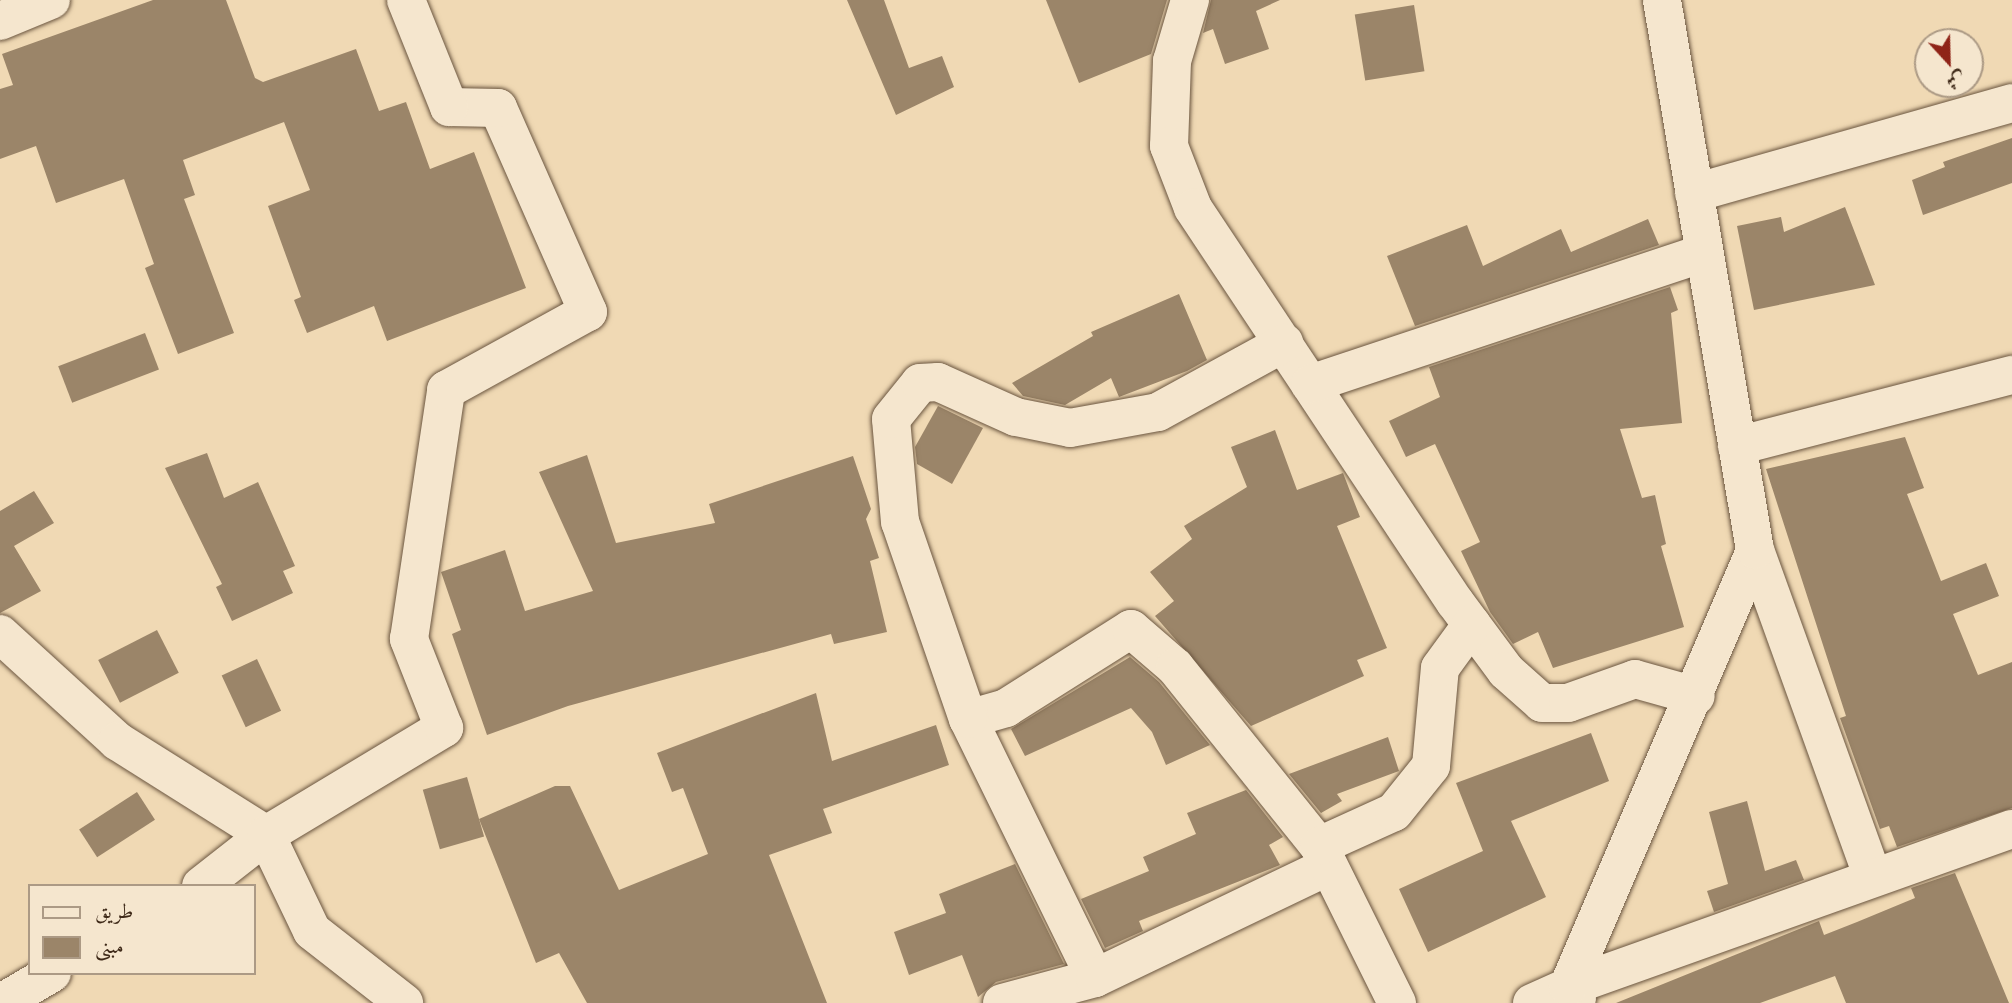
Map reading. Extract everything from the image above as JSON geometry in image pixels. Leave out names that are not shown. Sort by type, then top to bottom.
[{"type":"street","points":[[0,21],[51,0]]},
{"type":"street","points":[[204,884],[266,835],[444,728],[409,639],[446,390],[588,312],[498,108],[449,107],[406,0]]},
{"type":"street","points":[[1190,0],[1172,61],[1169,146],[1194,208],[1310,384],[1506,671],[1542,703],[1568,703],[1635,679],[1696,696]]},
{"type":"street","points":[[1662,0],[1755,550],[1873,877]]},
{"type":"street","points":[[1694,193],[2012,103]]},
{"type":"street","points":[[1310,384],[1704,253]]},
{"type":"street","points":[[1095,978],[968,719],[900,522],[891,419],[919,383],[938,382],[1016,417],[1070,428],[1158,412],[1284,343]]},
{"type":"street","points":[[1737,446],[2012,375]]},
{"type":"street","points":[[1574,995],[1755,550]]},
{"type":"street","points":[[1002,1003],[1095,978],[1324,856],[1394,812],[1431,766],[1440,668],[1472,624]]},
{"type":"street","points":[[968,719],[1006,708],[1131,629],[1175,667],[1324,856],[1397,1003]]},
{"type":"street","points":[[5,650],[117,741],[266,835],[312,931],[404,1003]]},
{"type":"street","points":[[1532,1003],[1574,995],[1873,877],[2012,829]]},
{"type":"street","points":[[1,1003],[49,975]]},
{"type":"building","points":[[153,0],[226,0],[255,78],[263,82],[356,49],[379,111],[406,102],[430,169],[474,152],[526,288],[387,341],[374,306],[307,333],[294,300],[301,297],[268,206],[310,190],[284,122],[183,160],[195,195],[184,199],[234,333],[178,354],[145,268],[154,264],[124,179],[56,203],[36,146],[0,159],[0,89],[13,85],[2,54]]},
{"type":"building","points":[[847,0],[884,0],[909,68],[942,56],[954,87],[896,115]]},
{"type":"building","points":[[1046,0],[1167,0],[1151,54],[1079,83]]},
{"type":"building","points":[[1211,0],[1280,0],[1256,11],[1269,49],[1225,64],[1213,29],[1203,33]]},
{"type":"building","points":[[1414,5],[1424,71],[1365,81],[1355,14]]},
{"type":"building","points":[[2012,138],[2012,183],[1923,215],[1912,180],[1945,167],[1943,162]]},
{"type":"building","points":[[1845,207],[1875,285],[1754,310],[1737,226],[1781,217],[1784,232]]},
{"type":"building","points":[[1648,219],[1659,245],[1415,326],[1387,256],[1467,225],[1483,266],[1561,229],[1571,252]]},
{"type":"building","points":[[1670,287],[1678,310],[1671,313],[1682,423],[1620,429],[1642,498],[1655,495],[1666,544],[1661,546],[1684,627],[1553,668],[1538,632],[1513,644],[1490,612],[1461,551],[1480,542],[1435,444],[1406,457],[1389,421],[1440,397],[1429,367]]},
{"type":"building","points":[[1179,294],[1207,360],[1187,371],[1119,397],[1111,378],[1065,405],[1023,396],[1012,383],[1093,336],[1091,332]]},
{"type":"building","points":[[145,333],[159,369],[72,403],[58,366]]},
{"type":"building","points":[[938,406],[983,428],[952,484],[917,464],[915,447]]},
{"type":"building","points":[[1275,430],[1297,490],[1343,473],[1360,517],[1337,526],[1387,648],[1357,660],[1364,676],[1251,726],[1155,616],[1174,601],[1150,572],[1192,539],[1184,526],[1247,487],[1231,447]]},
{"type":"building","points":[[1905,437],[1924,488],[1907,494],[1941,581],[1986,563],[1999,596],[1953,614],[1978,675],[2012,662],[2012,808],[1897,847],[1889,826],[1880,829],[1840,718],[1846,716],[1766,469]]},
{"type":"building","points":[[207,453],[224,498],[258,482],[295,566],[283,571],[293,593],[232,621],[216,587],[222,584],[165,468]]},
{"type":"building","points":[[587,455],[616,543],[715,523],[709,504],[853,456],[871,509],[866,519],[879,558],[870,561],[887,632],[834,644],[831,634],[568,706],[487,735],[452,634],[461,630],[441,572],[505,550],[525,611],[593,591],[539,472]]},
{"type":"building","points":[[34,491],[54,523],[14,546],[41,591],[0,613],[0,511]]},
{"type":"building","points":[[157,630],[179,673],[120,703],[98,660]]},
{"type":"building","points":[[1130,657],[1159,682],[1210,745],[1166,765],[1152,732],[1131,708],[1025,756],[1011,729]]},
{"type":"building","points":[[257,659],[281,711],[246,727],[222,675]]},
{"type":"building","points":[[816,693],[832,761],[936,725],[949,765],[823,809],[832,833],[769,855],[827,1003],[587,1003],[559,953],[536,963],[479,819],[555,786],[570,786],[619,890],[708,854],[683,788],[672,792],[657,753]]},
{"type":"building","points":[[1591,733],[1609,781],[1511,821],[1546,897],[1428,952],[1399,889],[1483,851],[1456,783]]},
{"type":"building","points":[[1388,737],[1399,771],[1337,794],[1342,801],[1321,813],[1289,774]]},
{"type":"building","points":[[467,777],[484,837],[440,849],[423,790]]},
{"type":"building","points":[[1246,790],[1283,837],[1269,845],[1280,865],[1139,921],[1143,931],[1105,948],[1081,899],[1149,871],[1143,857],[1196,834],[1187,813]]},
{"type":"building","points":[[137,792],[155,820],[97,857],[79,830]]},
{"type":"building","points":[[1747,801],[1765,871],[1796,860],[1804,880],[1714,912],[1707,891],[1728,884],[1709,812]]},
{"type":"building","points":[[1015,864],[1064,964],[996,982],[978,997],[962,955],[909,975],[894,932],[946,913],[939,894]]},
{"type":"building","points":[[1955,873],[2009,1003],[1846,1003],[1835,976],[1760,1003],[1616,1003],[1819,921],[1824,935],[1915,898],[1911,888]]}]
